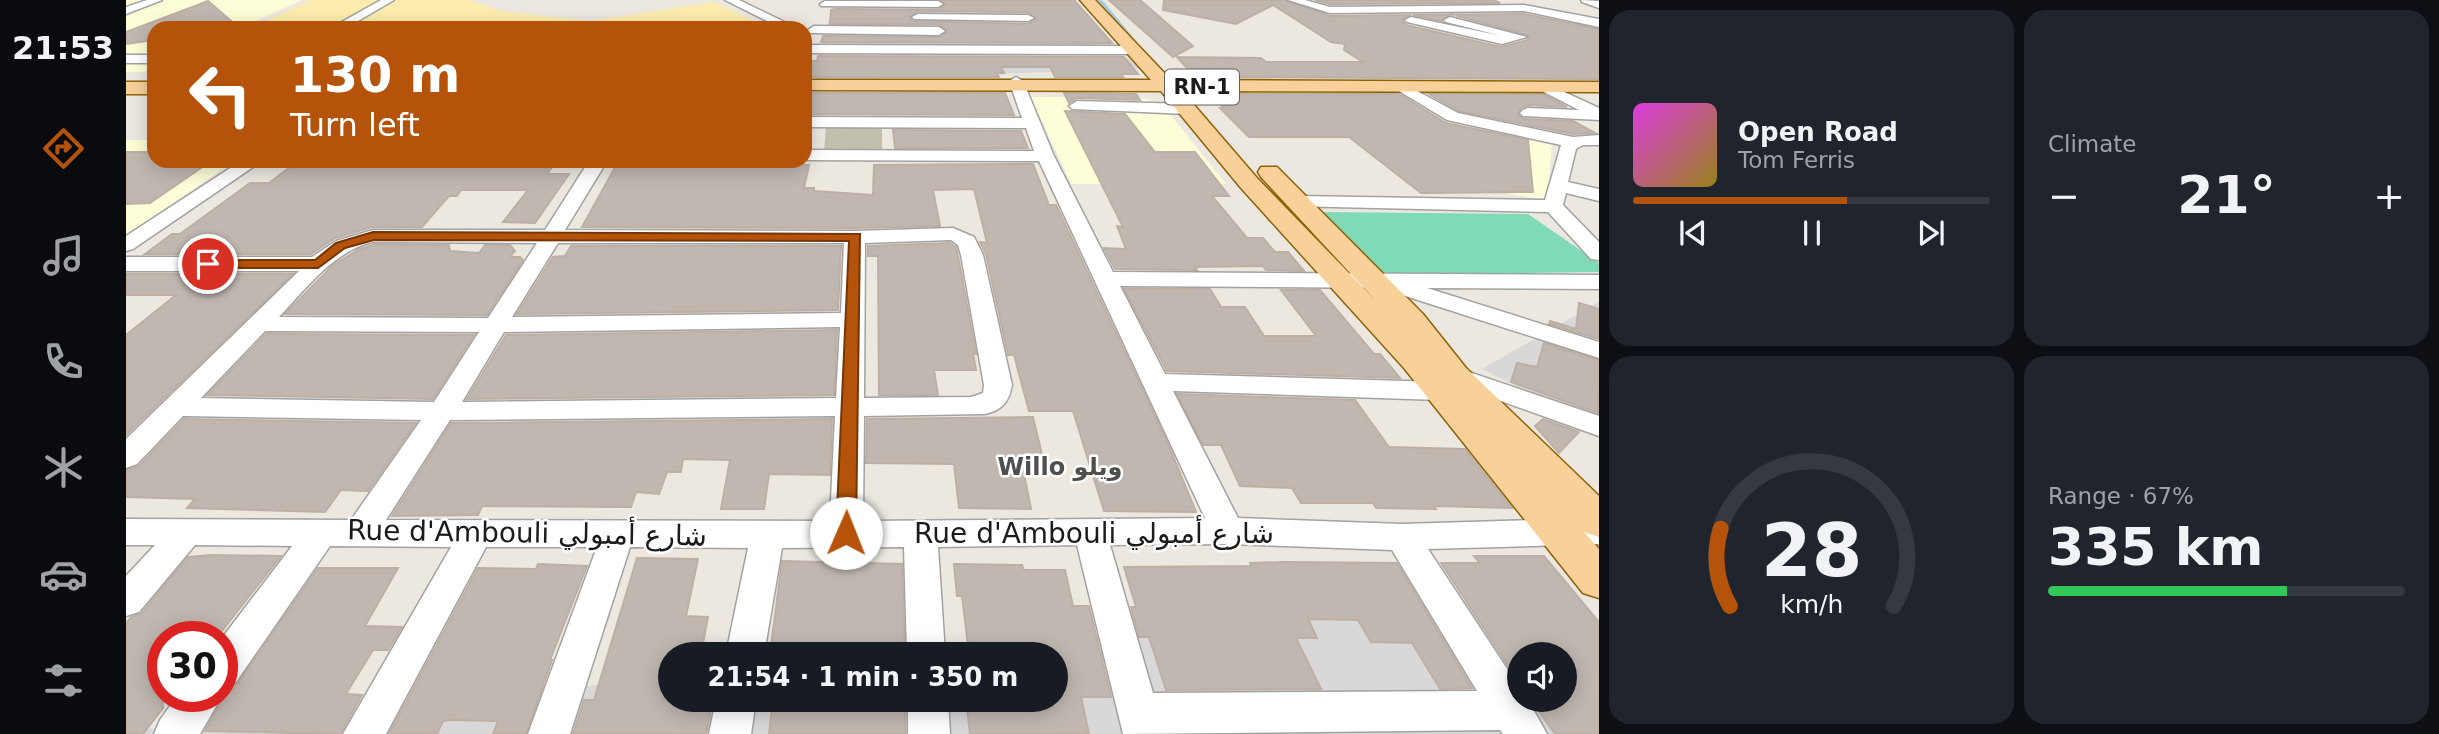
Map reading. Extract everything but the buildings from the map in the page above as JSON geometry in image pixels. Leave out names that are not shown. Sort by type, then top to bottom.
[{"type":"main road","points":[[1087,0],[1131,50],[1176,85],[1379,280],[1412,321],[1447,383],[1557,532],[1599,580]]},
{"type":"main road","points":[[126,81],[147,81]]},
{"type":"main road","name":"RN-1","points":[[812,83],[1294,85],[1599,81]]},
{"type":"main road","points":[[1176,85],[1249,183],[1416,361],[1447,383],[1585,498],[1599,521]]},
{"type":"main road","name":"RN-1","points":[[1294,85],[1599,88]]},
{"type":"main road","points":[[126,88],[147,88]]},
{"type":"street","points":[[126,11],[157,0]]},
{"type":"street","points":[[350,21],[389,0]]},
{"type":"street","points":[[730,0],[776,21]]},
{"type":"street","points":[[1293,0],[1330,10],[1524,8],[1599,23]]},
{"type":"street","points":[[1506,0],[1524,8]]},
{"type":"street","points":[[1586,0],[1599,5]]},
{"type":"street","points":[[825,7],[955,4]]},
{"type":"street","points":[[812,40],[1035,31],[1021,4]]},
{"type":"street","points":[[825,7],[1028,18]]},
{"type":"street","points":[[812,32],[825,7]]},
{"type":"street","points":[[1330,10],[1350,23]]},
{"type":"street","points":[[1363,10],[1502,40],[1521,37],[1401,10]]},
{"type":"street","points":[[812,40],[1041,44],[1131,50]]},
{"type":"street","points":[[126,60],[147,59]]},
{"type":"street","points":[[1016,83],[1045,156],[1228,531]]},
{"type":"street","points":[[1077,106],[1176,85]]},
{"type":"street","points":[[1404,88],[1453,117],[1572,142],[1599,140]]},
{"type":"street","points":[[1548,88],[1599,114]]},
{"type":"street","points":[[1528,114],[1599,114]]},
{"type":"street","points":[[812,122],[1033,123]]},
{"type":"street","points":[[1553,206],[1568,146],[1572,142]]},
{"type":"street","points":[[812,155],[1045,156]]},
{"type":"street","points":[[126,245],[242,168]]},
{"type":"street","points":[[361,531],[442,411],[594,168]]},
{"type":"street","points":[[1558,186],[1599,195]]},
{"type":"street","points":[[1298,202],[1553,206],[1598,253]]},
{"type":"street","points":[[126,457],[318,264],[340,246],[373,236],[963,236],[972,256],[998,386],[996,397],[985,405],[848,409],[442,411],[176,407]]},
{"type":"street","points":[[846,533],[855,237]]},
{"type":"street","points":[[126,264],[318,264]]},
{"type":"street","points":[[1104,279],[1542,279],[1599,282]]},
{"type":"street","points":[[1542,279],[1599,296]]},
{"type":"street","points":[[1379,280],[1599,350]]},
{"type":"street","points":[[259,324],[495,325],[851,320]]},
{"type":"street","points":[[1154,382],[1447,383],[1599,426]]},
{"type":"street","points":[[126,601],[188,531]]},
{"type":"street","points":[[238,647],[322,531]]},
{"type":"street","name":"Rue d'Ambouli شارع أمبولي","points":[[126,532],[361,531],[767,536],[846,533],[1228,531],[1402,537],[1599,531]]},
{"type":"street","points":[[1090,532],[1141,724],[1519,722]]},
{"type":"street","points":[[365,734],[477,533]]},
{"type":"street","points":[[920,533],[925,642]]},
{"type":"street","points":[[548,734],[618,534]]},
{"type":"street","points":[[747,642],[767,536]]},
{"type":"street","points":[[1402,537],[1519,722]]},
{"type":"street","points":[[175,734],[191,712]]},
{"type":"street","points":[[730,734],[734,712]]},
{"type":"street","points":[[928,712],[929,734]]},
{"type":"shaded area","points":[[126,0],[302,0],[256,21],[147,21],[147,71],[126,72]]},
{"type":"shaded area","points":[[833,0],[1048,0],[1069,32],[1150,68],[815,81]]},
{"type":"shaded area","points":[[1031,97],[1136,97],[1161,103],[1226,184],[1071,184]]},
{"type":"shaded area","points":[[826,127],[882,127],[882,151],[824,151]]},
{"type":"shaded area","points":[[1513,137],[1552,145],[1547,200],[1484,190]]},
{"type":"shaded area","points":[[126,140],[147,140],[147,168],[224,168],[126,235]]},
{"type":"shaded area","points":[[1599,302],[1599,427],[1482,369]]},
{"type":"shaded area","points":[[1525,595],[1567,642],[1507,642],[1507,712],[1577,712],[1577,653],[1599,677],[1599,734],[126,734],[126,731],[658,679],[658,712],[1068,712],[1068,642],[1035,642]]},
{"type":"sand","points":[[311,0],[469,0],[500,11],[590,21],[266,21]]},
{"type":"sand","points":[[713,2],[755,21],[590,21]]},
{"type":"green space","points":[[1319,212],[1528,214],[1599,263],[1599,272],[1384,275]]},
{"type":"waterway","points":[[1100,0],[1133,40]]},
{"type":"district","name":"Willo ويلو","points":[[1060,467]]},
{"type":"route","points":[[208,264],[318,264],[340,246],[373,236],[855,237],[846,533]]}]
